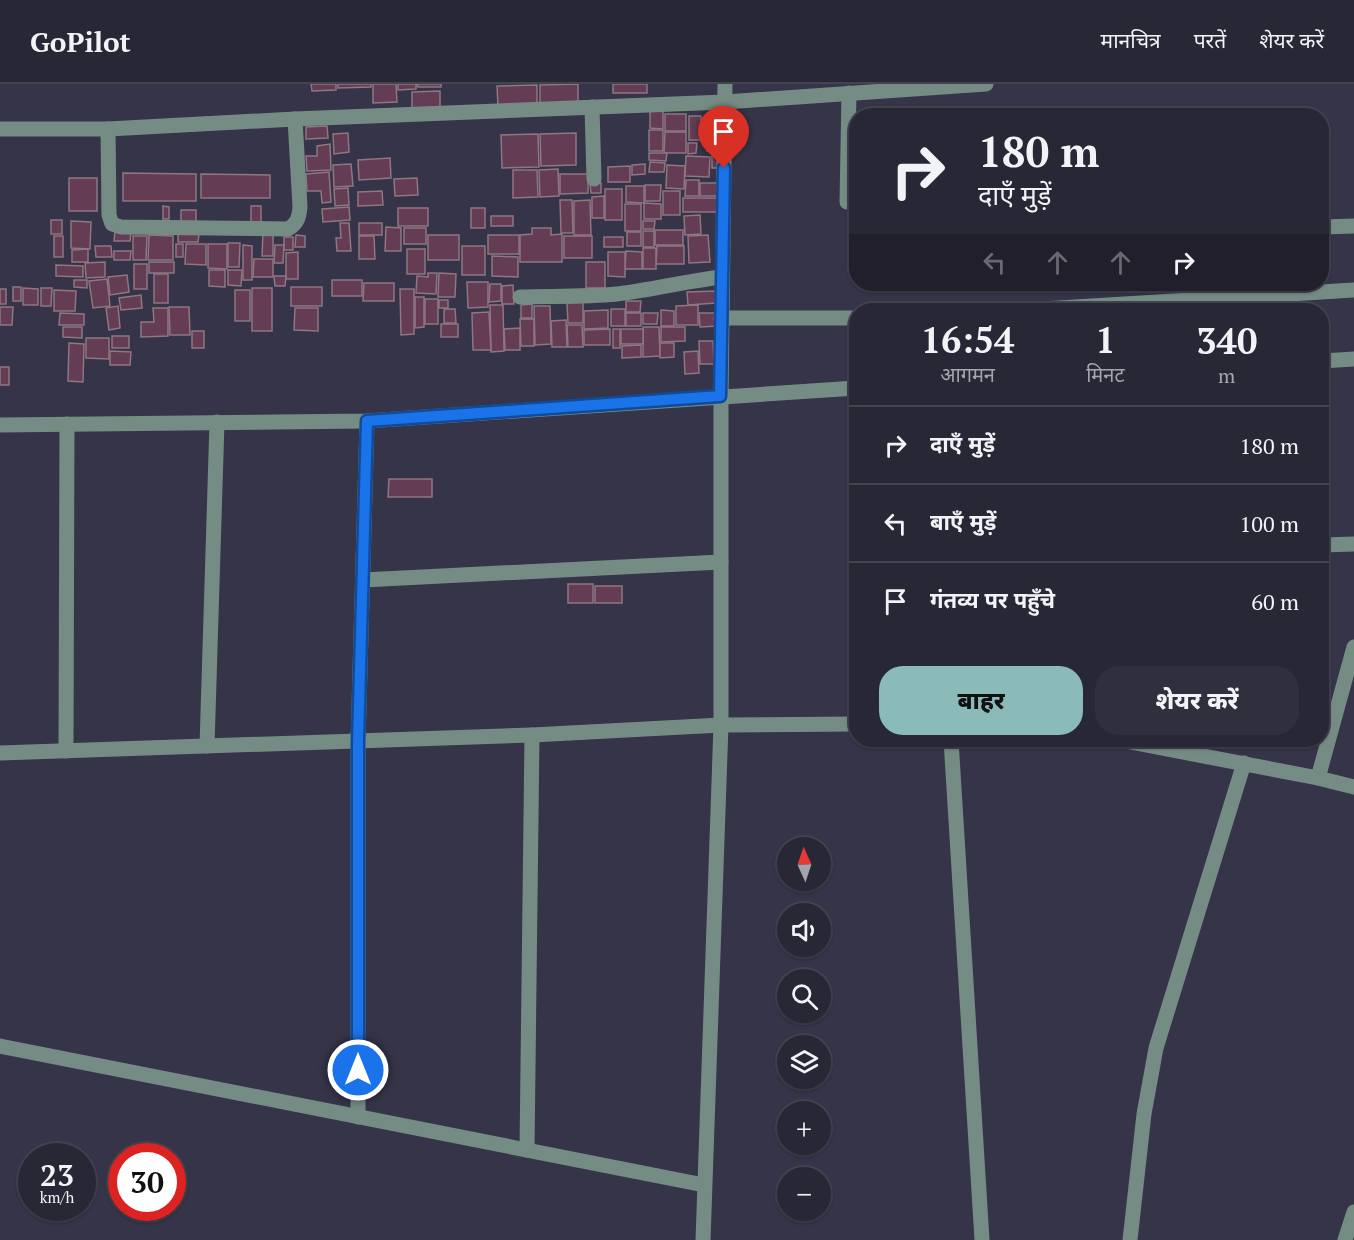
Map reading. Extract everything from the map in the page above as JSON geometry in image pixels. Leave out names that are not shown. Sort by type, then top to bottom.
[{"type":"street","points":[[703,1240],[721,725],[720,396],[725,84]]},
{"type":"street","points":[[0,129],[108,129],[295,119],[725,102],[986,84]]},
{"type":"street","points":[[847,202],[849,93]]},
{"type":"street","points":[[592,107],[594,179]]},
{"type":"street","points":[[108,129],[109,215],[112,224],[121,227],[279,230],[288,229],[299,218],[295,119]]},
{"type":"street","points":[[1329,227],[1354,226]]},
{"type":"street","points":[[520,297],[614,294],[722,277]]},
{"type":"street","points":[[1141,303],[1354,290]]},
{"type":"street","points":[[722,318],[849,318]]},
{"type":"street","points":[[1329,361],[1354,359]]},
{"type":"street","points":[[0,425],[367,421],[849,388]]},
{"type":"street","points":[[358,1117],[358,742],[367,421]]},
{"type":"street","points":[[207,746],[217,422]]},
{"type":"street","points":[[66,751],[67,424]]},
{"type":"street","points":[[1329,545],[1354,544]]},
{"type":"street","points":[[363,580],[721,562]]},
{"type":"street","points":[[1329,738],[1354,647]]},
{"type":"street","points":[[0,753],[358,742],[721,725],[849,724]]},
{"type":"street","points":[[527,1150],[532,735]]},
{"type":"street","points":[[951,747],[982,1240]]},
{"type":"street","points":[[1158,747],[1354,787]]},
{"type":"street","points":[[1318,778],[1327,747]]},
{"type":"street","points":[[1130,1240],[1144,1114],[1156,1048],[1244,763]]},
{"type":"street","points":[[0,1046],[704,1185]]},
{"type":"street","points":[[1345,1240],[1354,1212]]},
{"type":"building","points":[[311,84],[336,84],[336,90],[312,91]]},
{"type":"building","points":[[338,84],[371,84],[371,87],[338,88]]},
{"type":"building","points":[[373,84],[396,84],[397,102],[373,103]]},
{"type":"building","points":[[398,84],[416,84],[416,89],[398,90]]},
{"type":"building","points":[[417,84],[441,84],[441,87],[418,87]]},
{"type":"building","points":[[578,84],[578,103],[540,104],[540,85]]},
{"type":"building","points":[[613,84],[647,84],[647,93],[613,93]]},
{"type":"building","points":[[537,85],[537,107],[498,107],[497,86]]},
{"type":"building","points":[[440,91],[440,108],[412,108],[412,92]]},
{"type":"building","points":[[650,111],[663,111],[663,129],[650,128]]},
{"type":"building","points":[[665,114],[686,114],[686,131],[665,131]]},
{"type":"building","points":[[689,116],[701,116],[701,122],[713,122],[713,136],[708,136],[707,140],[689,140]]},
{"type":"building","points":[[327,126],[328,138],[306,139],[306,127]]},
{"type":"building","points":[[649,130],[663,130],[663,151],[649,151]]},
{"type":"building","points":[[665,132],[686,132],[686,153],[664,153]]},
{"type":"building","points":[[348,133],[349,152],[334,154],[333,134]]},
{"type":"building","points":[[576,133],[576,165],[541,166],[540,134]]},
{"type":"building","points":[[538,134],[539,167],[502,168],[501,135]]},
{"type":"building","points":[[707,142],[722,143],[722,168],[712,168],[712,151],[707,151]]},
{"type":"building","points":[[688,143],[697,143],[696,153],[688,154]]},
{"type":"building","points":[[330,144],[331,170],[307,171],[306,156],[317,156],[317,146]]},
{"type":"building","points":[[649,153],[667,153],[666,161],[649,160]]},
{"type":"building","points":[[686,156],[710,157],[709,177],[685,176]]},
{"type":"building","points":[[390,158],[391,178],[359,180],[358,160]]},
{"type":"building","points":[[650,162],[665,163],[664,172],[649,172]]},
{"type":"building","points":[[351,164],[353,186],[334,187],[333,165]]},
{"type":"building","points":[[645,164],[645,174],[632,175],[632,165]]},
{"type":"building","points":[[667,165],[685,166],[684,189],[666,188]]},
{"type":"building","points":[[630,166],[630,182],[608,182],[608,167]]},
{"type":"building","points":[[558,169],[559,196],[540,197],[539,170]]},
{"type":"building","points":[[513,170],[537,170],[538,197],[513,198]]},
{"type":"building","points":[[329,172],[331,202],[322,203],[321,191],[307,191],[306,174]]},
{"type":"building","points":[[123,173],[196,174],[196,201],[123,201]]},
{"type":"building","points":[[201,174],[270,175],[270,198],[201,198]]},
{"type":"building","points":[[560,174],[588,174],[588,193],[560,194]]},
{"type":"building","points":[[69,178],[97,178],[97,211],[69,211]]},
{"type":"building","points":[[417,178],[418,195],[395,196],[394,179]]},
{"type":"building","points":[[686,180],[699,180],[699,196],[685,196]]},
{"type":"building","points":[[590,183],[601,183],[601,193],[591,193]]},
{"type":"building","points":[[700,183],[718,183],[718,196],[700,196]]},
{"type":"building","points":[[645,185],[661,185],[660,201],[645,201]]},
{"type":"building","points":[[626,186],[644,186],[644,203],[626,202]]},
{"type":"building","points":[[348,188],[349,205],[335,206],[334,189]]},
{"type":"building","points":[[605,189],[622,189],[622,220],[605,220]]},
{"type":"building","points":[[382,191],[383,205],[358,206],[358,192]]},
{"type":"building","points":[[663,191],[680,191],[680,215],[663,215]]},
{"type":"building","points":[[604,196],[604,218],[592,218],[592,197]]},
{"type":"building","points":[[683,198],[719,198],[719,212],[683,212]]},
{"type":"building","points":[[560,200],[572,200],[573,233],[561,233]]},
{"type":"building","points":[[590,200],[591,235],[574,235],[574,201]]},
{"type":"building","points":[[644,203],[661,204],[661,219],[644,219]]},
{"type":"building","points":[[625,204],[641,204],[641,231],[625,231]]},
{"type":"building","points":[[163,206],[169,207],[169,219],[163,219]]},
{"type":"building","points":[[251,206],[261,206],[261,222],[251,222]]},
{"type":"building","points":[[349,207],[350,220],[323,222],[322,209]]},
{"type":"building","points":[[398,208],[428,208],[428,226],[398,226]]},
{"type":"building","points":[[471,208],[485,208],[485,228],[471,228]]},
{"type":"building","points":[[181,210],[196,210],[196,223],[181,223]]},
{"type":"building","points":[[700,215],[701,234],[685,235],[684,216]]},
{"type":"building","points":[[491,216],[513,216],[513,226],[491,226]]},
{"type":"building","points":[[51,220],[62,220],[62,234],[51,234]]},
{"type":"building","points":[[71,221],[91,222],[90,249],[71,248]]},
{"type":"building","points":[[643,221],[655,221],[654,229],[643,229]]},
{"type":"building","points":[[340,223],[349,223],[351,251],[337,251],[336,238],[341,238]]},
{"type":"building","points":[[359,223],[382,223],[382,235],[359,235]]},
{"type":"building","points":[[386,227],[401,228],[401,251],[385,251]]},
{"type":"building","points":[[404,228],[426,228],[426,244],[404,244]]},
{"type":"building","points":[[532,228],[551,228],[551,235],[562,234],[562,262],[520,262],[520,235],[532,234]]},
{"type":"building","points":[[655,230],[683,230],[683,245],[655,245]]},
{"type":"building","points":[[273,231],[273,256],[262,256],[263,232]]},
{"type":"building","points":[[643,231],[654,231],[654,247],[643,247]]},
{"type":"building","points":[[115,232],[131,232],[130,241],[114,241]]},
{"type":"building","points":[[627,232],[641,232],[641,246],[627,246]]},
{"type":"building","points":[[178,234],[199,234],[198,242],[178,242]]},
{"type":"building","points":[[149,235],[173,236],[173,260],[148,260]]},
{"type":"building","points":[[296,235],[305,236],[305,247],[295,247]]},
{"type":"building","points":[[428,235],[459,235],[459,260],[428,260]]},
{"type":"building","points":[[488,235],[519,235],[519,254],[488,254]]},
{"type":"building","points":[[708,235],[710,262],[689,263],[688,236]]},
{"type":"building","points":[[54,236],[63,236],[63,257],[54,257]]},
{"type":"building","points":[[133,236],[147,236],[146,260],[133,260]]},
{"type":"building","points":[[359,236],[374,236],[375,259],[359,259]]},
{"type":"building","points":[[564,236],[592,236],[592,258],[564,258]]},
{"type":"building","points":[[284,237],[293,237],[293,250],[284,250]]},
{"type":"building","points":[[604,237],[623,237],[623,247],[604,247]]},
{"type":"building","points":[[228,243],[240,243],[239,267],[228,267]]},
{"type":"building","points":[[176,244],[183,244],[183,257],[176,257]]},
{"type":"building","points":[[186,244],[206,244],[206,265],[185,264]]},
{"type":"building","points":[[208,244],[227,244],[227,269],[208,268]]},
{"type":"building","points":[[243,245],[252,246],[252,280],[243,280]]},
{"type":"building","points":[[275,245],[284,245],[283,263],[274,263]]},
{"type":"building","points":[[95,246],[111,246],[112,257],[96,257]]},
{"type":"building","points":[[462,246],[485,246],[485,275],[462,275]]},
{"type":"building","points":[[657,246],[684,246],[684,264],[656,264]]},
{"type":"building","points":[[643,248],[656,248],[656,269],[643,269]]},
{"type":"building","points":[[88,249],[88,262],[72,262],[72,250]]},
{"type":"building","points":[[407,249],[425,249],[425,274],[407,274]]},
{"type":"building","points":[[114,251],[131,251],[130,260],[114,260]]},
{"type":"building","points":[[626,251],[642,252],[642,269],[625,269]]},
{"type":"building","points":[[298,252],[298,279],[286,279],[286,253]]},
{"type":"building","points":[[608,252],[625,252],[625,277],[608,276]]},
{"type":"building","points":[[492,256],[518,257],[518,277],[492,276]]},
{"type":"building","points":[[254,259],[273,259],[273,277],[253,277]]},
{"type":"building","points":[[105,262],[105,277],[86,278],[85,263]]},
{"type":"building","points":[[149,262],[174,262],[174,273],[149,273]]},
{"type":"building","points":[[586,262],[605,262],[605,288],[586,288]]},
{"type":"building","points":[[134,264],[147,264],[147,289],[134,289]]},
{"type":"building","points":[[56,265],[83,266],[83,277],[56,276]]},
{"type":"building","points":[[209,270],[225,270],[225,287],[209,286]]},
{"type":"building","points":[[228,270],[242,270],[241,286],[228,285]]},
{"type":"building","points":[[428,273],[437,273],[436,294],[416,293],[417,276],[428,277]]},
{"type":"building","points":[[439,273],[456,274],[455,297],[438,297]]},
{"type":"building","points":[[154,274],[168,274],[168,303],[154,303]]},
{"type":"building","points":[[127,275],[129,292],[110,295],[108,277]]},
{"type":"building","points":[[274,276],[286,276],[285,286],[275,286]]},
{"type":"building","points":[[107,279],[110,306],[93,308],[89,281]]},
{"type":"building","points":[[74,280],[87,280],[87,288],[74,287]]},
{"type":"building","points":[[332,280],[362,280],[362,296],[332,296]]},
{"type":"building","points":[[467,282],[488,282],[488,307],[468,308]]},
{"type":"building","points":[[364,283],[394,283],[394,301],[363,301]]},
{"type":"building","points":[[490,284],[501,284],[501,301],[489,302]]},
{"type":"building","points":[[513,285],[514,304],[502,304],[502,286]]},
{"type":"building","points":[[13,287],[21,287],[21,301],[13,301]]},
{"type":"building","points":[[291,287],[322,287],[322,306],[291,306]]},
{"type":"building","points":[[23,288],[38,289],[38,305],[23,305]]},
{"type":"building","points":[[41,288],[52,288],[51,306],[41,306]]},
{"type":"building","points":[[252,288],[272,288],[272,331],[252,331]]},
{"type":"building","points":[[0,289],[6,289],[6,304],[0,304]]},
{"type":"building","points":[[400,289],[414,289],[414,334],[401,335]]},
{"type":"building","points":[[54,290],[76,291],[75,311],[54,311]]},
{"type":"building","points":[[235,290],[250,290],[250,321],[235,321]]},
{"type":"building","points":[[716,291],[716,303],[688,305],[687,292]]},
{"type":"building","points":[[141,295],[142,308],[121,310],[119,298]]},
{"type":"building","points":[[415,297],[424,297],[424,327],[415,328]]},
{"type":"building","points":[[425,299],[438,299],[438,324],[425,324]]},
{"type":"building","points":[[439,300],[448,300],[448,308],[439,308]]},
{"type":"building","points":[[626,301],[641,301],[640,312],[626,312]]},
{"type":"building","points":[[583,302],[583,323],[568,323],[567,303]]},
{"type":"building","points":[[532,304],[532,318],[521,318],[521,305]]},
{"type":"building","points":[[490,305],[503,305],[504,351],[491,352]]},
{"type":"building","points":[[698,305],[698,325],[676,325],[676,306]]},
{"type":"building","points":[[118,306],[120,328],[109,330],[106,308]]},
{"type":"building","points":[[534,306],[550,306],[551,344],[535,345]]},
{"type":"building","points":[[0,307],[13,307],[12,325],[0,325]]},
{"type":"building","points":[[169,307],[189,307],[190,335],[170,335]]},
{"type":"building","points":[[153,308],[168,308],[168,336],[141,337],[141,322],[154,322]]},
{"type":"building","points":[[295,308],[318,308],[318,331],[294,330]]},
{"type":"building","points":[[444,309],[455,309],[456,323],[444,323]]},
{"type":"building","points":[[611,309],[625,309],[625,326],[611,326]]},
{"type":"building","points":[[608,310],[608,328],[584,329],[584,311]]},
{"type":"building","points":[[661,310],[674,311],[674,326],[661,326]]},
{"type":"building","points":[[489,312],[491,350],[473,350],[472,313]]},
{"type":"building","points":[[60,313],[84,314],[84,325],[59,325]]},
{"type":"building","points":[[626,313],[641,313],[641,326],[626,326]]},
{"type":"building","points":[[643,313],[658,313],[657,324],[643,324]]},
{"type":"building","points":[[699,313],[718,313],[719,326],[700,327]]},
{"type":"building","points":[[520,319],[534,319],[534,346],[521,346]]},
{"type":"building","points":[[566,320],[567,347],[552,347],[551,321]]},
{"type":"building","points":[[441,324],[458,324],[458,337],[441,337]]},
{"type":"building","points":[[567,325],[582,325],[583,347],[568,347]]},
{"type":"building","points":[[63,327],[82,327],[82,338],[63,337]]},
{"type":"building","points":[[643,327],[659,327],[660,356],[643,357]]},
{"type":"building","points":[[661,327],[685,327],[685,341],[661,342]]},
{"type":"building","points":[[520,328],[520,350],[505,350],[504,329]]},
{"type":"building","points":[[610,329],[610,345],[584,345],[584,330]]},
{"type":"building","points":[[613,329],[620,329],[620,348],[613,348]]},
{"type":"building","points":[[621,329],[643,329],[643,344],[621,344]]},
{"type":"building","points":[[192,331],[204,331],[204,348],[192,348]]},
{"type":"building","points":[[112,336],[129,336],[129,348],[112,348]]},
{"type":"building","points":[[86,338],[109,338],[109,359],[86,358]]},
{"type":"building","points":[[699,341],[713,341],[714,364],[700,364]]},
{"type":"building","points":[[69,343],[84,344],[83,382],[68,381]]},
{"type":"building","points":[[660,343],[674,343],[674,357],[660,358]]},
{"type":"building","points":[[641,345],[641,357],[622,358],[622,346]]},
{"type":"building","points":[[110,351],[131,352],[130,365],[110,365]]},
{"type":"building","points":[[698,351],[699,373],[685,374],[684,352]]},
{"type":"building","points":[[0,367],[9,367],[9,385],[0,385]]},
{"type":"building","points":[[389,479],[432,479],[432,497],[388,497]]},
{"type":"building","points":[[568,584],[593,584],[593,603],[568,603]]},
{"type":"building","points":[[595,586],[622,586],[622,603],[595,603]]},
{"type":"route","points":[[358,1070],[358,742],[367,421],[720,396],[724,168]]}]
